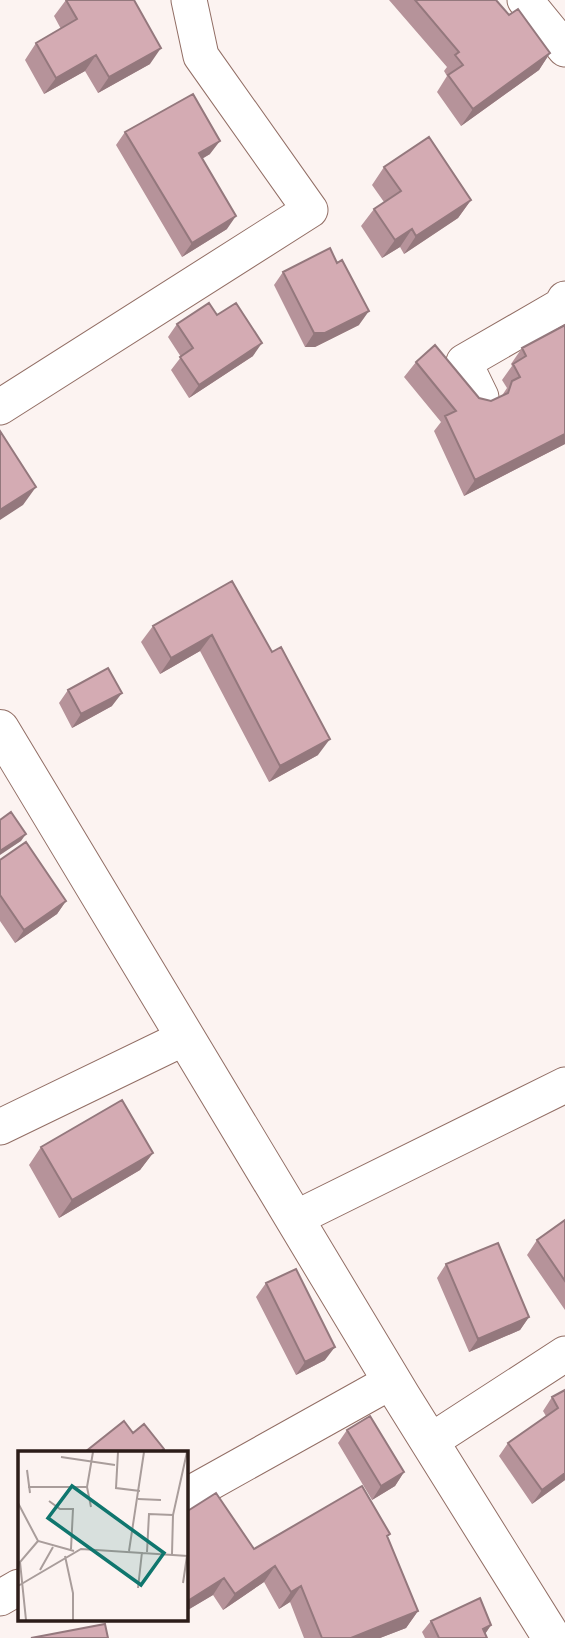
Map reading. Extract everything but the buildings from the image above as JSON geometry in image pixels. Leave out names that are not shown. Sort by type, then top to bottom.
[{"type":"street","points":[[0,407],[310,211],[201,56],[189,0]]},
{"type":"street","points":[[525,0],[565,49]]},
{"type":"street","points":[[481,397],[464,362],[561,306],[565,299]]},
{"type":"street","points":[[0,729],[392,1381],[552,1638]]},
{"type":"street","points":[[0,1127],[184,1038]]},
{"type":"street","points":[[296,1218],[565,1085]]},
{"type":"street","points":[[431,1441],[565,1354]]},
{"type":"street","points":[[187,1495],[392,1381]]},
{"type":"street","points":[[0,1598],[18,1588]]}]
